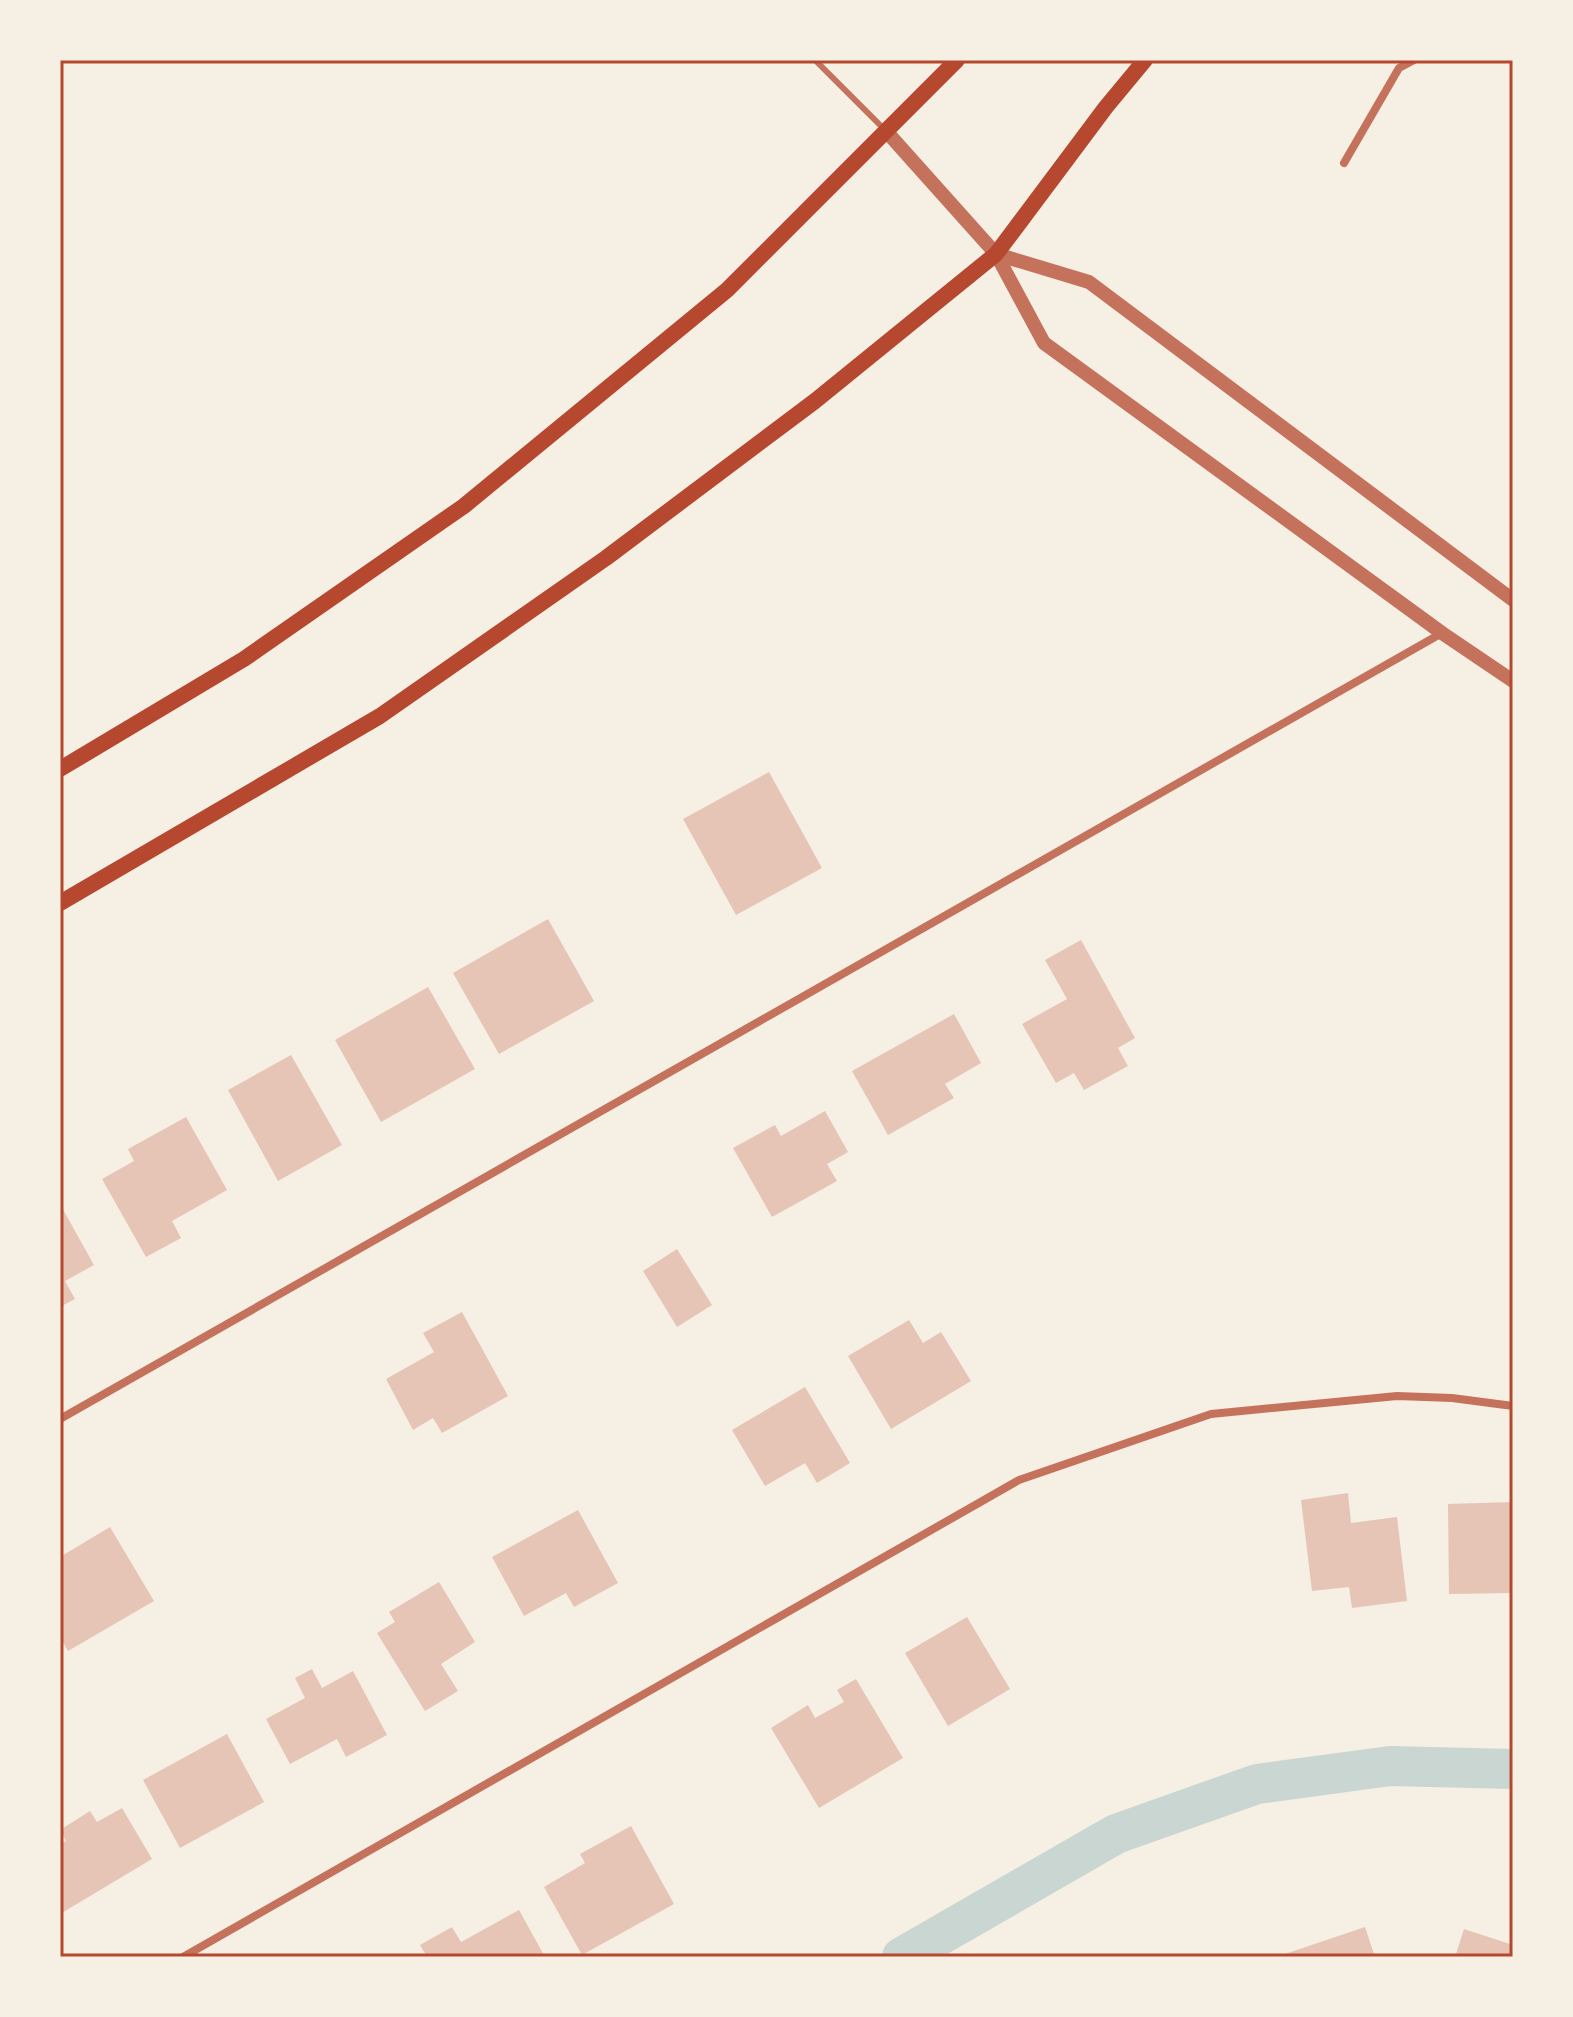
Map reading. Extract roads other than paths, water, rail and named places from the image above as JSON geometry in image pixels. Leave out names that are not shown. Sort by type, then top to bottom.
[{"type":"main road","points":[[60,769],[244,659],[464,506],[727,290],[957,60]]},
{"type":"main road","points":[[60,903],[380,716],[606,558],[803,410],[996,254],[1145,60]]},
{"type":"street","points":[[1344,163],[1399,68],[1414,60]]},
{"type":"street","points":[[886,131],[996,254],[1044,343],[1442,633],[1513,681]]},
{"type":"street","points":[[996,254],[1089,282],[1512,598]]},
{"type":"street","points":[[60,1419],[1442,633]]},
{"type":"street","points":[[183,1957],[1019,1480],[1211,1414],[1397,1396],[1452,1398],[1513,1406]]},
{"type":"lane","points":[[815,60],[886,131]]},
{"type":"waterway","points":[[902,1957],[1116,1834],[1257,1784],[1390,1766],[1513,1769]]}]
